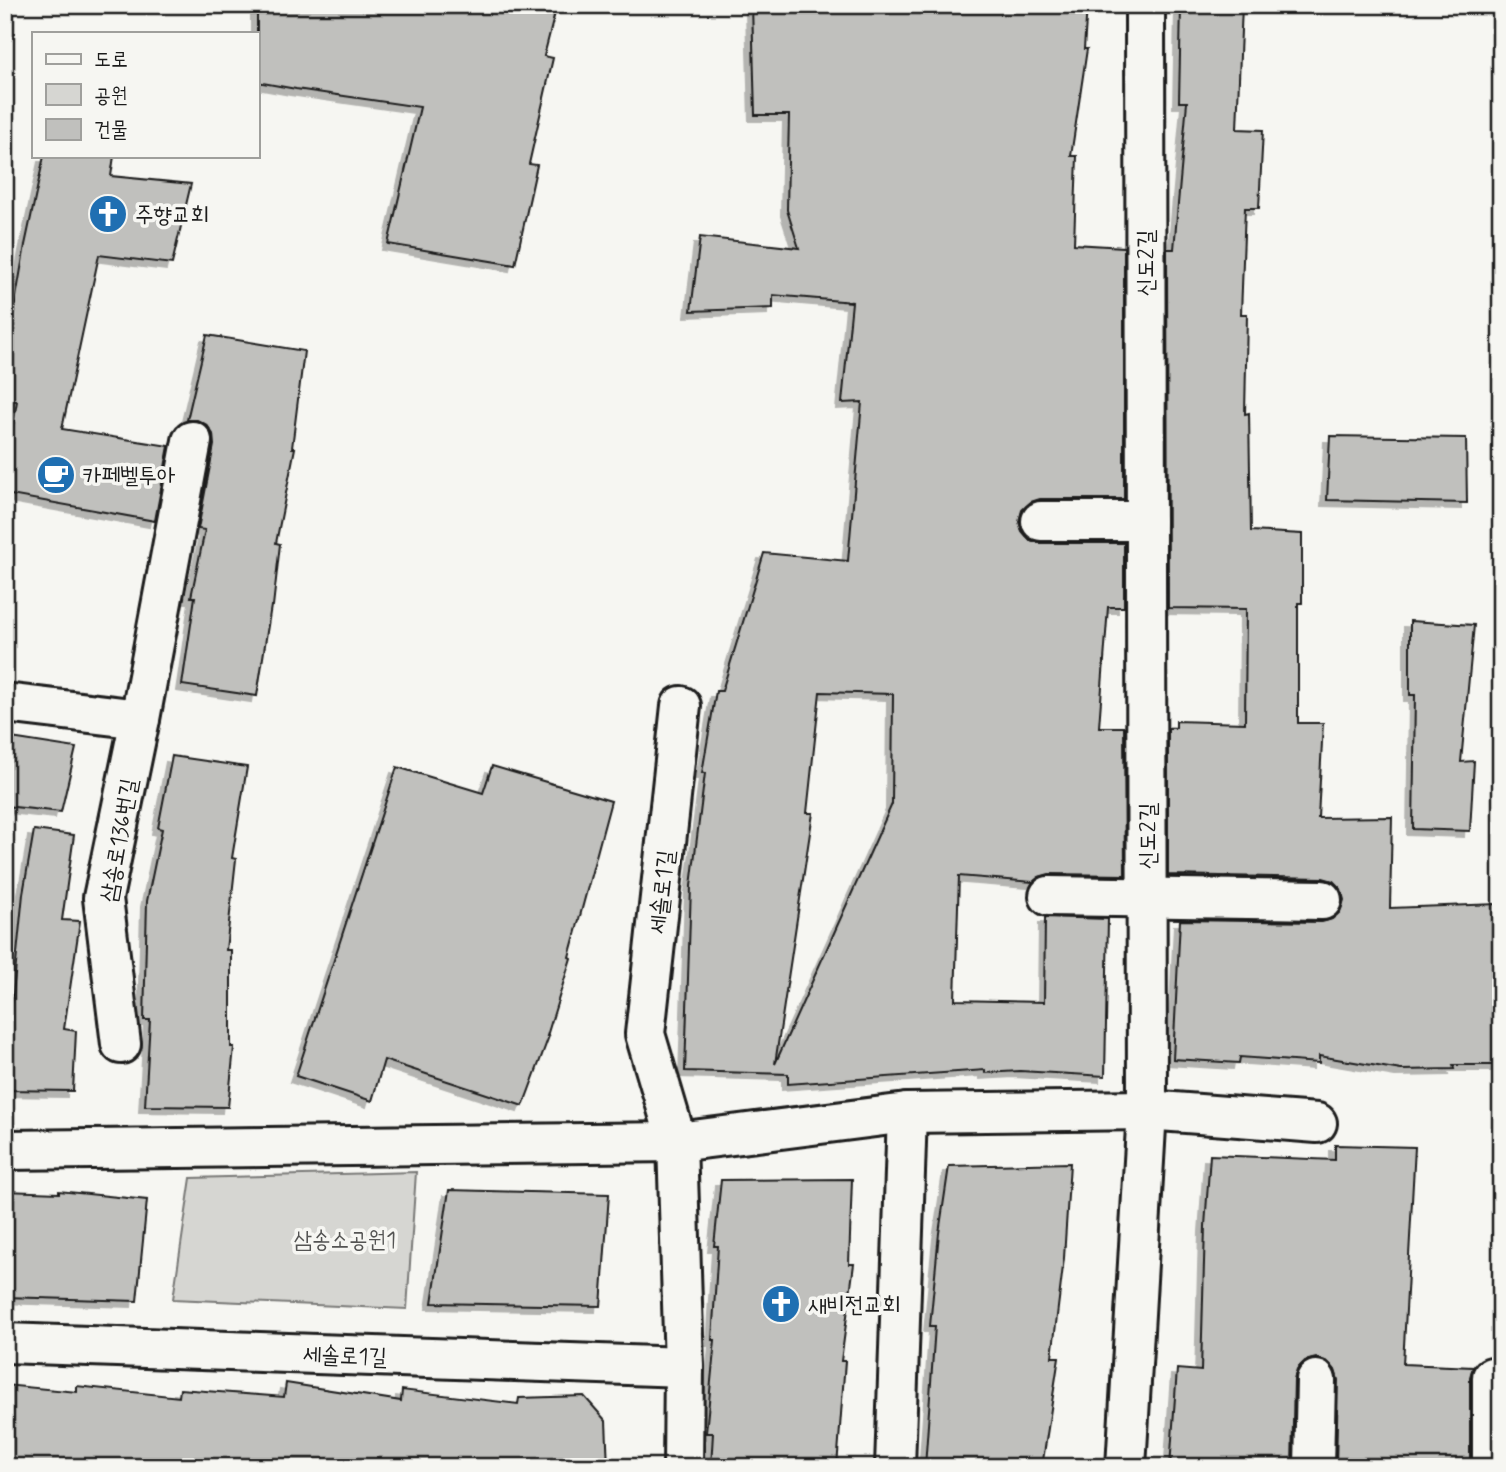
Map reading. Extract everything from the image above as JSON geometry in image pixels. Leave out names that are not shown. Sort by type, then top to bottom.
[{"type":"street","name":"신도2길","points":[[1126,1467],[1147,1110],[1145,5]]},
{"type":"street","name":"삼송로136번길","points":[[121,1044],[103,898],[140,719],[192,441]]},
{"type":"street","points":[[1041,521],[1146,521]]},
{"type":"street","points":[[5,703],[140,719]]},
{"type":"street","name":"세솔로1길","points":[[681,706],[645,1034],[677,1142],[684,1367],[683,1467]]},
{"type":"street","name":"신도2길","points":[[1049,896],[1322,900]]},
{"type":"street","points":[[5,1150],[677,1142],[907,1113],[1147,1110],[1317,1123]]},
{"type":"street","points":[[895,1467],[907,1113]]},
{"type":"street","name":"세솔로1길","points":[[5,1343],[684,1367]]},
{"type":"street","points":[[1492,1377],[1492,1467]]},
{"type":"street","points":[[1314,1467],[1316,1380]]},
{"type":"green space","name":"삼송소공원1","points":[[416,1172],[407,1309],[173,1299],[191,1178]]},
{"type":"building","points":[[257,5],[557,5],[544,56],[553,58],[529,164],[537,165],[515,265],[388,244],[420,107],[259,82]]},
{"type":"building","points":[[752,5],[1087,5],[1084,49],[1087,49],[1071,156],[1077,156],[1074,244],[1124,247],[1124,499],[1040,499],[1031,502],[1022,510],[1019,522],[1022,531],[1030,540],[1040,543],[1124,543],[1124,607],[1108,607],[1099,727],[1124,727],[1125,875],[1049,874],[1033,882],[959,876],[955,1000],[1044,1002],[1045,917],[1108,919],[1105,1076],[1020,1071],[985,1073],[985,1070],[788,1084],[788,1074],[685,1071],[691,886],[705,773],[702,773],[716,691],[722,691],[764,553],[848,561],[862,402],[842,403],[852,302],[773,295],[773,308],[691,311],[700,237],[799,248],[787,210],[789,115],[755,115]],"holes":[[[820,692],[893,694],[892,804],[775,1064],[813,813],[807,813]]]},
{"type":"building","points":[[1181,5],[1242,5],[1237,129],[1263,130],[1259,208],[1245,208],[1241,314],[1247,314],[1245,414],[1249,413],[1251,531],[1302,534],[1302,603],[1298,603],[1298,723],[1323,723],[1318,818],[1392,817],[1390,908],[1498,904],[1497,1022],[1501,1022],[1501,1065],[1453,1065],[1454,1069],[1401,1070],[1319,1056],[1319,1063],[1240,1057],[1239,1063],[1173,1059],[1180,920],[1322,922],[1332,919],[1340,912],[1344,900],[1341,889],[1333,881],[1323,878],[1168,875],[1168,728],[1176,728],[1176,721],[1245,723],[1246,609],[1168,608],[1167,249],[1174,249],[1187,102],[1179,102]]},
{"type":"building","points":[[44,158],[114,158],[111,176],[191,184],[172,264],[99,255],[62,429],[169,446],[155,521],[5,494],[5,472],[17,401],[5,400],[5,362]]},
{"type":"building","points":[[207,335],[304,351],[292,448],[295,448],[276,543],[280,544],[273,606],[257,696],[182,685],[195,597],[191,597],[205,530],[198,529],[214,445],[213,434],[207,425],[197,420],[187,420]]},
{"type":"building","points":[[1330,436],[1466,438],[1467,503],[1327,500]]},
{"type":"building","points":[[1410,621],[1474,625],[1461,762],[1474,761],[1470,831],[1413,829],[1415,695],[1410,695]]},
{"type":"building","points":[[5,737],[76,748],[61,812],[5,806]]},
{"type":"building","points":[[172,756],[247,767],[232,858],[236,859],[226,950],[231,950],[231,1047],[234,1047],[228,1107],[145,1106],[150,1020],[144,1020],[147,901],[162,829],[158,828]]},
{"type":"building","points":[[492,766],[611,801],[549,1036],[523,1106],[384,1060],[372,1101],[296,1076],[397,767],[483,793]]},
{"type":"building","points":[[34,830],[74,835],[62,920],[80,921],[64,1029],[76,1031],[73,1091],[5,1090],[5,1023],[10,1024],[23,894]]},
{"type":"building","points":[[1335,1145],[1415,1147],[1403,1364],[1473,1367],[1470,1377],[1470,1467],[1336,1467],[1338,1380],[1335,1370],[1328,1362],[1316,1358],[1305,1361],[1297,1369],[1294,1379],[1292,1467],[1170,1467],[1177,1369],[1201,1371],[1210,1155],[1335,1160]]},
{"type":"building","points":[[1070,1163],[1064,1258],[1052,1357],[1059,1357],[1042,1467],[925,1467],[935,1326],[930,1326],[949,1166]]},
{"type":"building","points":[[852,1179],[849,1264],[854,1264],[841,1361],[845,1361],[837,1467],[711,1467],[713,1433],[706,1433],[715,1340],[712,1340],[718,1246],[714,1246],[721,1180]]},
{"type":"building","points":[[449,1190],[609,1194],[601,1306],[432,1303]]},
{"type":"building","points":[[5,1191],[59,1191],[147,1200],[137,1301],[5,1297]]},
{"type":"building","points":[[286,1383],[401,1401],[402,1390],[518,1404],[519,1398],[584,1396],[606,1421],[608,1467],[5,1467],[5,1385],[77,1392],[77,1386],[179,1397],[180,1389],[284,1397]]},
{"type":"place","name":"주향교회","points":[[108,214]]},
{"type":"place","name":"카페벨투아","points":[[56,475]]},
{"type":"place","name":"새비전교회","points":[[781,1304]]}]
